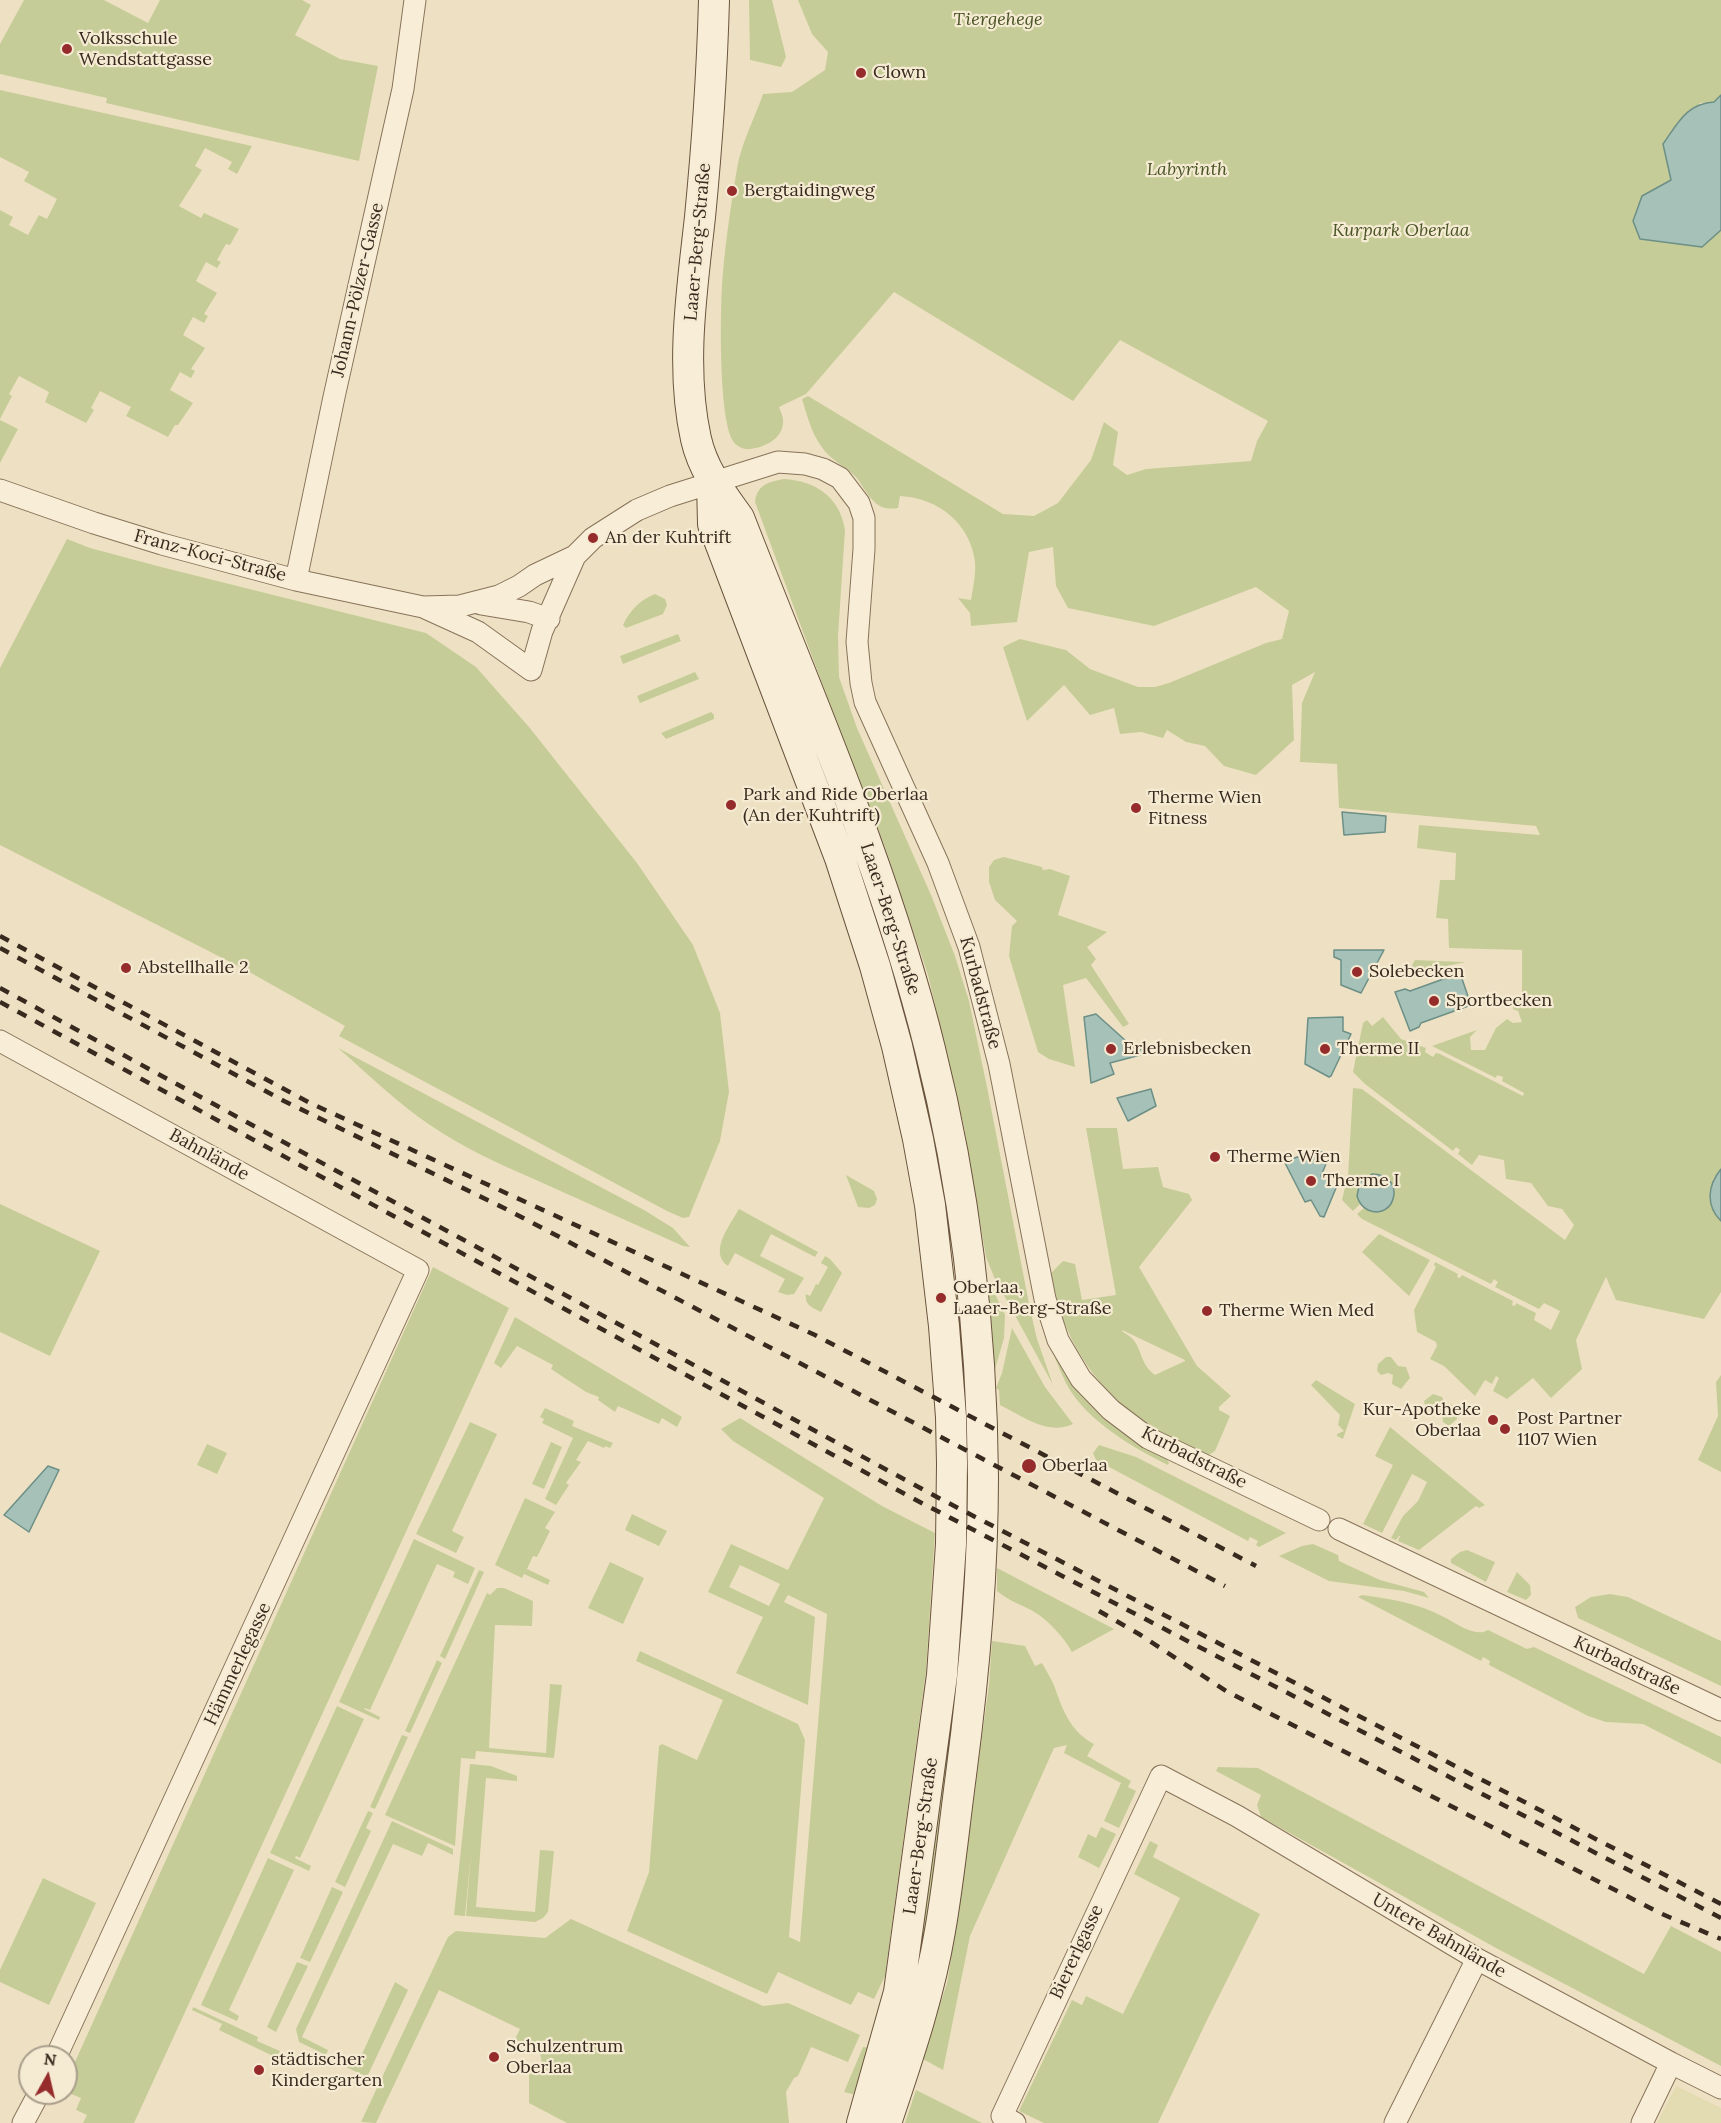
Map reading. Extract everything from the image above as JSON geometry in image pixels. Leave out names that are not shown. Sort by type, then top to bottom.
[{"type":"main road","name":"Laaer-Berg-Straße","points":[[714,0],[708,123],[692,298],[688,376],[697,441],[712,482],[739,518],[849,799],[904,955],[930,1046],[949,1137],[966,1244],[979,1382],[983,1480],[981,1560],[972,1693],[940,1933],[922,2007],[886,2123]]},
{"type":"main road","name":"Laaer-Berg-Straße","points":[[712,482],[713,524],[840,858],[875,966],[897,1046],[930,1204],[948,1365],[951,1417],[951,1544],[942,1675],[901,1982],[878,2072],[862,2123]]},
{"type":"street","name":"Johann-Pölzer-Gasse","points":[[296,580],[334,397],[403,89],[415,0]]},
{"type":"street","name":"Kurbadstraße","points":[[712,482],[778,462],[791,462],[823,470],[840,478],[859,503],[864,518],[864,549],[857,642],[865,702],[938,863],[969,947],[999,1064],[1045,1299],[1058,1340],[1081,1379],[1112,1410],[1148,1438],[1319,1520]]},
{"type":"street","name":"Franz-Koci-Straße","points":[[423,607],[460,606],[499,596],[535,575],[575,556],[593,538],[637,510],[712,482]]},
{"type":"street","name":"Franz-Koci-Straße","points":[[0,490],[117,530],[296,580],[423,607],[478,632],[531,670],[537,644],[575,556]]},
{"type":"street","name":"Franz-Koci-Straße","points":[[478,603],[529,612],[549,619]]},
{"type":"street","name":"Bahnlände","points":[[0,1041],[418,1270]]},
{"type":"street","name":"Hämmerlegasse","points":[[62,2045],[418,1270]]},
{"type":"street","name":"Kurbadstraße","points":[[1339,1529],[1721,1710]]},
{"type":"street","name":"Untere Bahnlände","points":[[1161,1776],[1238,1816],[1477,1959],[1721,2088]]},
{"type":"street","name":"Biererlgasse","points":[[1014,2123],[1002,2116],[1161,1776]]},
{"type":"street","points":[[1395,2123],[1477,1959]]},
{"type":"street","points":[[1642,2123],[1671,2063]]},
{"type":"street","points":[[23,2123],[33,2105]]},
{"type":"shaded area","points":[[1676,2086],[1721,2108],[1721,2123],[1657,2123]]},
{"type":"green space","points":[[24,0],[104,0],[148,23],[160,0],[302,0],[311,5],[295,35],[340,59],[378,66],[359,161],[106,103],[107,98],[0,74],[0,44]]},
{"type":"green space","points":[[749,0],[772,0],[786,57],[781,67],[750,60]]},
{"type":"green space","name":"Kurpark Oberlaa","points":[[798,0],[1721,0],[1721,95],[1714,102],[1700,103],[1671,180],[1642,196],[1640,239],[1702,247],[1721,230],[1721,1169],[1713,1180],[1715,1215],[1721,1221],[1721,1292],[1704,1319],[1616,1300],[1606,1277],[1576,1340],[1582,1369],[1551,1398],[1533,1378],[1507,1399],[1493,1391],[1499,1378],[1496,1376],[1492,1384],[1485,1380],[1475,1396],[1444,1366],[1430,1359],[1437,1346],[1436,1342],[1417,1332],[1414,1310],[1436,1267],[1435,1262],[1458,1274],[1457,1277],[1460,1278],[1462,1275],[1513,1301],[1512,1305],[1515,1306],[1516,1303],[1536,1313],[1534,1320],[1551,1330],[1560,1311],[1544,1303],[1539,1309],[1495,1287],[1498,1282],[1494,1279],[1491,1284],[1362,1219],[1357,1214],[1364,1208],[1378,1211],[1391,1205],[1394,1186],[1388,1178],[1379,1174],[1353,1211],[1342,1200],[1347,1178],[1350,1178],[1348,1176],[1353,1088],[1362,1089],[1565,1240],[1574,1225],[1562,1209],[1548,1206],[1531,1183],[1506,1179],[1504,1160],[1479,1155],[1472,1165],[1458,1154],[1460,1150],[1456,1147],[1453,1151],[1365,1084],[1353,1072],[1363,1023],[1367,1020],[1372,1026],[1383,1017],[1401,1039],[1426,1048],[1425,1052],[1433,1057],[1436,1053],[1440,1054],[1523,1096],[1524,1093],[1502,1081],[1503,1077],[1497,1075],[1496,1078],[1432,1046],[1477,1030],[1470,1037],[1471,1050],[1485,1050],[1496,1028],[1507,1019],[1513,1023],[1522,1022],[1518,1011],[1513,1009],[1513,1005],[1522,997],[1522,950],[1449,948],[1448,919],[1436,918],[1440,880],[1455,880],[1456,853],[1417,848],[1419,825],[1540,835],[1536,826],[1339,808],[1337,764],[1300,762],[1302,703],[1315,672],[1292,685],[1294,740],[1256,775],[1224,766],[1205,746],[1186,742],[1167,730],[1163,738],[1141,732],[1120,734],[1114,708],[1090,715],[1064,685],[1027,721],[1003,647],[1020,639],[1066,650],[1090,669],[1138,687],[1155,687],[1266,643],[1282,639],[1289,611],[1256,587],[1154,626],[1068,608],[1056,586],[1053,547],[1029,552],[1017,622],[971,626],[970,613],[958,598],[971,600],[975,562],[967,536],[959,525],[939,507],[914,498],[900,496],[898,508],[891,509],[876,503],[856,477],[821,446],[812,429],[802,399],[808,396],[1003,514],[1034,516],[1058,503],[1091,460],[1104,422],[1118,432],[1113,465],[1127,475],[1146,469],[1251,461],[1257,441],[1268,421],[1120,340],[1073,401],[894,292],[806,394],[779,407],[783,424],[782,430],[775,439],[760,447],[747,449],[738,446],[733,441],[728,428],[722,385],[721,308],[731,203],[740,154],[763,94],[792,92],[825,70],[828,52],[812,34]]},
{"type":"green space","points":[[0,90],[252,146],[237,174],[228,169],[232,162],[205,148],[195,166],[202,170],[179,206],[201,218],[204,213],[239,229],[230,245],[226,244],[217,260],[221,262],[217,268],[206,262],[196,281],[217,293],[204,314],[208,316],[204,323],[193,317],[183,335],[205,348],[191,369],[195,371],[191,378],[180,372],[170,390],[193,403],[168,437],[126,416],[131,407],[100,391],[91,408],[94,410],[86,423],[45,402],[49,392],[19,376],[9,394],[12,396],[0,419],[0,210],[13,217],[9,225],[28,235],[39,215],[47,219],[57,199],[24,181],[29,172],[0,157]]},
{"type":"green space","points":[[0,420],[18,429],[0,463]]},
{"type":"green space","points":[[784,479],[806,483],[825,493],[838,508],[842,518],[845,530],[838,636],[839,677],[857,728],[931,895],[955,956],[969,1001],[1030,1309],[1037,1339],[1053,1385],[994,1277],[986,1257],[964,1127],[928,975],[885,847],[755,502],[758,492],[764,485]]},
{"type":"green space","points":[[67,539],[90,548],[165,568],[426,633],[476,667],[529,727],[637,863],[693,945],[720,1013],[729,1092],[720,1141],[689,1217],[683,1218],[667,1211],[339,1036],[345,1026],[244,969],[0,845],[0,668]]},
{"type":"green space","points":[[655,594],[665,599],[667,605],[663,614],[626,628],[623,625],[632,610],[640,602]]},
{"type":"green space","points":[[678,634],[681,641],[623,664],[620,656]]},
{"type":"green space","points":[[695,672],[699,679],[640,703],[637,696]]},
{"type":"green space","points":[[711,712],[714,719],[666,739],[661,733]]},
{"type":"green space","points":[[1004,857],[1070,876],[1058,915],[1107,932],[1087,947],[1096,959],[1091,965],[1129,1024],[1123,1027],[1086,978],[1063,985],[1075,1067],[1049,1059],[1038,1052],[1009,956],[1012,926],[1017,921],[995,900],[989,882],[989,867],[994,860]]},
{"type":"green space","points":[[1415,960],[1462,962],[1466,962],[1407,974]]},
{"type":"green space","points":[[338,1048],[644,1210],[673,1228],[690,1247],[683,1246],[509,1168],[455,1141],[406,1107]]},
{"type":"green space","points":[[1086,1128],[1117,1128],[1123,1169],[1158,1167],[1163,1187],[1189,1194],[1192,1200],[1139,1267],[1197,1366],[1231,1396],[1219,1407],[1219,1410],[1230,1416],[1215,1451],[1209,1455],[1151,1426],[1109,1392],[1077,1350],[1057,1300],[1051,1273],[1063,1261],[1075,1264],[1082,1300],[1116,1295]],"holes":[[[1122,1330],[1185,1360],[1155,1375],[1145,1364],[1135,1341]]]},
{"type":"green space","points":[[846,1175],[874,1191],[877,1199],[875,1205],[869,1208],[858,1207]]},
{"type":"green space","points":[[0,1204],[100,1251],[50,1356],[0,1332]]},
{"type":"green space","points":[[739,1209],[818,1252],[815,1257],[771,1234],[760,1256],[804,1278],[794,1294],[787,1295],[778,1292],[785,1279],[735,1253],[728,1266],[722,1260],[720,1246],[726,1230]]},
{"type":"green space","points":[[1379,1234],[1430,1260],[1409,1296],[1362,1252]]},
{"type":"green space","points":[[825,1256],[842,1273],[821,1312],[808,1303],[806,1294],[810,1296],[828,1267],[821,1263]]},
{"type":"green space","points":[[433,1267],[509,1308],[134,2123],[83,2123],[87,2115],[76,2110],[81,2098],[78,2097],[78,2055]]},
{"type":"green space","points":[[987,1283],[990,1283],[1005,1315],[1004,1338],[994,1373]]},
{"type":"green space","points":[[515,1317],[682,1417],[677,1427],[662,1418],[659,1424],[618,1406],[615,1412],[598,1400],[599,1397],[586,1392],[551,1369],[553,1365],[517,1346],[501,1368],[494,1363]]},
{"type":"green space","points":[[1012,1328],[1045,1387],[1073,1424],[1054,1428],[1045,1426],[1000,1405],[999,1390],[996,1388],[1002,1373]]},
{"type":"green space","points":[[1052,1351],[1082,1393],[1108,1421],[1129,1437],[1166,1457],[1168,1465],[1111,1432],[1086,1410],[1067,1385]]},
{"type":"green space","points":[[1386,1357],[1391,1357],[1398,1366],[1406,1367],[1410,1378],[1401,1389],[1392,1384],[1393,1375],[1388,1373],[1381,1375],[1377,1371],[1378,1364]]},
{"type":"green space","points":[[1721,1375],[1721,1472],[1698,1460],[1718,1416],[1716,1382]]},
{"type":"green space","points":[[1316,1380],[1355,1404],[1343,1439],[1337,1436],[1344,1431],[1338,1425],[1340,1415],[1311,1385]]},
{"type":"green space","points":[[1433,1394],[1442,1397],[1445,1403],[1457,1406],[1457,1419],[1449,1426],[1443,1422],[1442,1412],[1436,1409],[1429,1411],[1426,1409],[1424,1401]]},
{"type":"green space","points":[[545,1408],[574,1421],[572,1426],[613,1443],[610,1448],[605,1446],[604,1448],[588,1441],[576,1460],[581,1462],[566,1483],[569,1485],[556,1505],[545,1499],[573,1438],[542,1423],[544,1419],[540,1417]]},
{"type":"green space","points":[[740,1418],[882,1506],[935,1533],[926,1671],[885,1976],[874,1999],[858,1992],[851,2005],[778,1972],[767,1994],[627,1931],[649,1872],[659,1746],[662,1744],[697,1760],[723,1700],[636,1661],[640,1651],[798,1724],[805,1740],[789,1937],[800,1942],[827,1614],[788,1595],[784,1602],[815,1617],[808,1705],[736,1673],[763,1617],[708,1592],[731,1544],[788,1570],[824,1498],[733,1441],[721,1429]],"holes":[[[740,1565],[780,1584],[769,1606],[729,1587]]]},
{"type":"green space","points":[[470,1422],[497,1434],[452,1531],[464,1537],[456,1553],[416,1534]]},
{"type":"green space","points":[[1390,1427],[1485,1505],[1479,1508],[1476,1506],[1419,1550],[1398,1541],[1400,1536],[1396,1540],[1391,1538],[1403,1516],[1418,1501],[1427,1482],[1412,1474],[1382,1533],[1363,1524],[1393,1465],[1375,1456]]},
{"type":"green space","points":[[551,1442],[562,1447],[544,1489],[532,1484]]},
{"type":"green space","points":[[207,1444],[227,1453],[217,1474],[197,1465]]},
{"type":"green space","points":[[1099,1445],[1136,1457],[1286,1533],[1259,1547],[1256,1545],[1258,1541],[1250,1537],[1248,1541],[1096,1460],[1093,1453]]},
{"type":"green space","points":[[525,1498],[555,1512],[545,1528],[550,1531],[537,1557],[533,1556],[527,1569],[550,1580],[548,1585],[524,1574],[522,1578],[495,1565]]},
{"type":"green space","points":[[632,1514],[667,1531],[659,1546],[625,1530]]},
{"type":"green space","points":[[414,1539],[475,1568],[468,1584],[453,1577],[455,1572],[437,1564],[370,1710],[364,1709],[380,1717],[379,1720],[339,1702]]},
{"type":"green space","points":[[1313,1544],[1338,1555],[1339,1561],[1380,1580],[1424,1592],[1429,1598],[1404,1591],[1329,1581],[1279,1556]]},
{"type":"green space","points":[[1467,1550],[1495,1562],[1486,1582],[1451,1563],[1451,1559]]},
{"type":"green space","points":[[960,1552],[971,1554],[969,1606],[928,1936],[905,2005]]},
{"type":"green space","points":[[610,1562],[644,1578],[623,1624],[588,1608]]},
{"type":"green space","points":[[997,1568],[1114,1629],[1072,1652],[1043,1618],[997,1591]]},
{"type":"green space","points":[[479,1570],[484,1572],[445,1659],[440,1656]]},
{"type":"green space","points":[[1517,1572],[1530,1585],[1531,1595],[1526,1600],[1507,1592]]},
{"type":"green space","points":[[497,1588],[504,1588],[533,1601],[532,1626],[495,1625],[489,1748],[546,1753],[550,1684],[562,1685],[554,1758],[476,1751],[475,1759],[461,1758],[455,1846],[385,1815],[487,1593],[490,1595]]},
{"type":"green space","points":[[1610,1594],[1628,1597],[1721,1641],[1721,1686],[1578,1618],[1575,1607],[1591,1597]]},
{"type":"green space","points":[[1362,1595],[1414,1605],[1472,1631],[1488,1630],[1527,1649],[1534,1647],[1721,1737],[1721,1764],[1643,1724],[1606,1722],[1588,1716],[1489,1665],[1490,1661],[1483,1657],[1481,1661],[1358,1597]]},
{"type":"green space","points":[[992,1641],[1025,1646],[1035,1666],[1042,1663],[1069,1720],[1079,1733],[1094,1744],[1087,1756],[1131,1781],[1128,1787],[1136,1791],[1119,1828],[1104,1821],[1121,1783],[1064,1753],[1067,1745],[1054,1748],[970,1936],[943,2070],[923,2059],[947,1983],[989,1685]]},
{"type":"green space","points":[[437,1660],[442,1663],[410,1733],[405,1731]]},
{"type":"green space","points":[[337,1706],[364,1719],[300,1858],[296,1856],[295,1858],[311,1866],[309,1871],[270,1853]]},
{"type":"green space","points":[[402,1735],[408,1737],[375,1809],[370,1807]]},
{"type":"green space","points":[[470,1764],[491,1766],[517,1776],[517,1781],[486,1778],[476,1907],[535,1912],[540,1850],[554,1851],[548,1912],[535,1922],[466,1916],[471,1853],[465,1916],[454,1915]]},
{"type":"green space","points":[[1218,1767],[1258,1768],[1644,1974],[1671,1926],[1721,1952],[1721,2066],[1496,1948],[1261,1817],[1257,1805],[1261,1795],[1216,1771]]},
{"type":"green space","points":[[368,1811],[373,1813],[366,1828],[371,1831],[345,1887],[335,1882]]},
{"type":"green space","points":[[392,1821],[453,1849],[453,1855],[428,1843],[422,1856],[393,1844],[302,2037],[328,2050],[326,2055],[299,2042],[296,2029]]},
{"type":"green space","points":[[1101,1827],[1116,1834],[1099,1868],[1078,1857],[1088,1834],[1096,1838]]},
{"type":"green space","points":[[1150,1841],[1158,1845],[1153,1857],[1260,1914],[1158,2123],[1044,2123],[1019,2111],[1072,2000],[1082,2005],[1086,1996],[1123,2014],[1180,1898],[1134,1874]]},
{"type":"green space","points":[[268,1858],[294,1870],[229,2010],[239,2016],[237,2021],[201,2005]]},
{"type":"green space","points":[[43,1878],[96,1903],[49,2005],[0,1982],[0,1970]]},
{"type":"green space","points":[[332,1887],[343,1892],[310,1962],[300,1958]]},
{"type":"green space","points":[[571,1919],[763,2006],[788,2003],[860,2035],[848,2062],[811,2047],[798,2076],[794,2078],[786,2092],[789,2123],[567,2123],[529,2103],[529,2075],[542,2064],[540,2052],[515,2039],[520,2029],[439,1990],[376,2123],[361,2122],[448,1937],[456,1931],[545,1938]]},
{"type":"green space","points":[[297,1962],[308,1966],[276,2032],[267,2027]]},
{"type":"green space","points":[[395,1982],[408,1990],[367,2077],[329,2059],[331,2054],[357,2065]]},
{"type":"green space","points":[[193,2007],[258,2037],[257,2041],[280,2051],[277,2058],[219,2030],[222,2024],[192,2010]]},
{"type":"green space","points":[[863,2047],[871,2048],[856,2095],[844,2092]]},
{"type":"green space","points":[[916,2090],[982,2123],[905,2123]]},
{"type":"water","points":[[1721,95],[1721,230],[1702,247],[1640,239],[1633,221],[1642,196],[1671,180],[1663,144],[1684,116],[1696,106],[1714,102]]},
{"type":"water","points":[[1342,812],[1386,816],[1385,832],[1344,835]]},
{"type":"water","name":"Solebecken","points":[[1334,950],[1384,950],[1361,993],[1341,985],[1341,960],[1334,957]]},
{"type":"water","name":"Sportbecken","points":[[1460,973],[1471,1005],[1421,1023],[1419,1027],[1410,1031],[1395,992],[1405,989],[1410,991]]},
{"type":"water","name":"Erlebnisbecken","points":[[1096,1014],[1136,1050],[1145,1048],[1148,1053],[1110,1063],[1114,1074],[1091,1083],[1084,1017]]},
{"type":"water","name":"Therme II","points":[[1343,1017],[1343,1031],[1351,1034],[1329,1077],[1305,1064],[1308,1018]]},
{"type":"water","points":[[1151,1089],[1156,1106],[1128,1121],[1117,1098]]},
{"type":"water","name":"Therme I","points":[[1318,1151],[1330,1154],[1321,1176],[1336,1188],[1324,1217],[1320,1216],[1311,1200],[1305,1202],[1284,1161]]},
{"type":"water","points":[[1721,1169],[1721,1221],[1712,1208],[1710,1195],[1713,1182]]},
{"type":"water","points":[[1372,1174],[1383,1176],[1390,1181],[1393,1189],[1394,1196],[1391,1204],[1378,1212],[1364,1208],[1357,1196],[1360,1182]]},
{"type":"water","points":[[48,1466],[59,1470],[29,1532],[4,1515]]},
{"type":"railway","points":[[0,936],[310,1103],[815,1335],[1256,1566]]},
{"type":"railway","points":[[0,948],[284,1101],[506,1209],[1225,1586]]},
{"type":"railway","points":[[0,988],[935,1496],[1721,1904]]},
{"type":"railway","points":[[0,1002],[916,1500],[1721,1918]]},
{"type":"railway","points":[[1099,1611],[1139,1634],[1226,1691],[1662,1914],[1721,1939]]},
{"type":"place","name":"Volksschule Wendstattgasse","points":[[67,49]]},
{"type":"place","name":"Clown","points":[[861,73]]},
{"type":"place","name":"Bergtaidingweg","points":[[732,191]]},
{"type":"place","name":"An der Kuhtrift","points":[[593,538]]},
{"type":"place","name":"Park and Ride Oberlaa (An der Kuhtrift)","points":[[731,805]]},
{"type":"place","name":"Therme Wien Fitness","points":[[1136,808]]},
{"type":"place","name":"Abstellhalle 2","points":[[126,968]]},
{"type":"place","name":"Solebecken","points":[[1357,972]]},
{"type":"place","name":"Sportbecken","points":[[1434,1001]]},
{"type":"place","name":"Erlebnisbecken","points":[[1111,1049]]},
{"type":"place","name":"Therme II","points":[[1325,1049]]},
{"type":"place","name":"Therme Wien","points":[[1215,1157]]},
{"type":"place","name":"Therme I","points":[[1311,1181]]},
{"type":"place","name":"Oberlaa, Laaer-Berg-Straße","points":[[941,1298]]},
{"type":"place","name":"Therme Wien Med","points":[[1207,1311]]},
{"type":"place","name":"Kur-Apotheke Oberlaa","points":[[1493,1420]]},
{"type":"place","name":"Post Partner 1107 Wien","points":[[1505,1429]]},
{"type":"place","name":"Oberlaa","points":[[1029,1466]]},
{"type":"place","name":"Schulzentrum Oberlaa","points":[[494,2057]]},
{"type":"place","name":"städtischer Kindergarten","points":[[259,2070]]},
{"type":"park label","name":"Tiergehege","points":[[998,20]]},
{"type":"park label","name":"Labyrinth","points":[[1187,170]]}]
